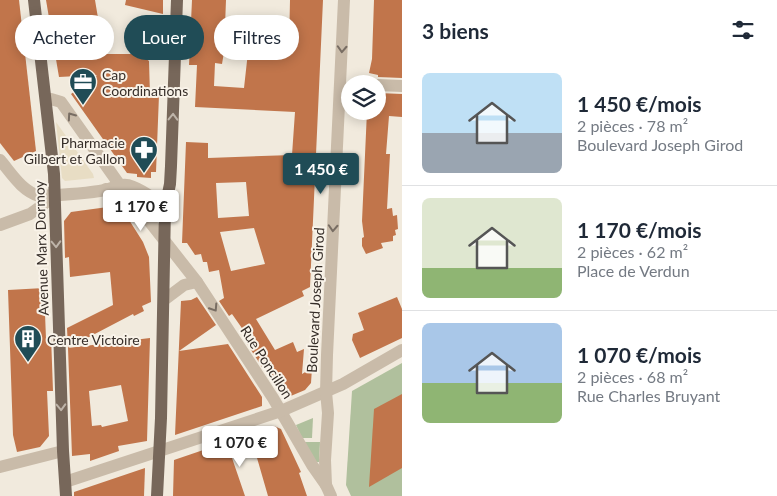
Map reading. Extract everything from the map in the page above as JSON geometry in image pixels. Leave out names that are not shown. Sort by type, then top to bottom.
[{"type":"main road","name":"Avenue Marx Dormoy","points":[[34,0],[52,151],[55,196],[66,496]]},
{"type":"main road","points":[[157,496],[160,451],[165,208],[172,166],[177,0]]},
{"type":"street","name":"Boulevard Joseph Girod","points":[[344,0],[345,75]]},
{"type":"street","points":[[386,85],[402,86]]},
{"type":"street","points":[[46,100],[51,99],[60,102],[119,184]]},
{"type":"street","name":"Boulevard Joseph Girod","points":[[326,392],[343,120]]},
{"type":"street","points":[[0,160],[21,186],[29,193],[39,196],[55,196],[106,189],[119,184],[128,185],[138,190],[165,208]]},
{"type":"street","name":"Rue Poncillon","points":[[106,189],[142,212],[197,282],[281,412],[328,490]]},
{"type":"street","points":[[0,225],[30,214],[55,196]]},
{"type":"street","points":[[164,300],[184,285],[197,282]]},
{"type":"street","points":[[65,482],[281,412],[326,392],[402,350]]},
{"type":"street","name":"Rue Poncillon","points":[[326,392],[328,413],[325,460],[328,490]]},
{"type":"street","points":[[0,466],[63,451]]},
{"type":"green space","points":[[402,363],[402,496],[351,496],[346,485],[352,391]]},
{"type":"green space","points":[[313,418],[312,438],[302,438],[296,425]]},
{"type":"green space","points":[[304,442],[320,442],[319,462],[316,462]]},
{"type":"shaded area","points":[[56,122],[94,178],[65,181],[62,178]]},
{"type":"building","points":[[0,0],[19,0],[21,15],[15,15],[15,60],[26,60],[36,151],[14,161],[0,143]]},
{"type":"building","points":[[46,0],[95,0],[98,15],[49,15]]},
{"type":"building","points":[[126,0],[163,0],[163,14],[125,5]]},
{"type":"building","points":[[192,0],[226,0],[225,15],[214,15],[214,60],[223,60],[222,64],[215,63],[214,86],[244,88],[247,60],[299,60],[299,15],[290,15],[290,0],[323,0],[310,287],[302,291],[304,296],[256,319],[275,350],[293,342],[297,352],[304,349],[302,374],[312,368],[311,383],[305,390],[286,398],[262,359],[262,367],[246,342],[251,341],[232,314],[229,316],[219,301],[224,298],[219,270],[209,272],[207,262],[203,262],[201,254],[195,255],[187,243],[182,243],[186,142],[208,143],[208,158],[292,155],[295,112],[195,107],[197,65],[189,65],[189,60],[204,60],[204,15],[191,15]],"holes":[[[246,182],[249,216],[218,218],[216,183]],[[254,228],[265,264],[231,271],[220,232]]]},
{"type":"building","points":[[374,0],[402,0],[402,78],[386,77],[386,75],[369,73],[372,59]]},
{"type":"building","points":[[114,54],[124,54],[124,60],[149,61],[150,95],[159,95],[156,172],[151,172],[151,178],[137,177],[137,174],[127,173],[71,94],[97,75],[59,77],[56,60],[114,60]]},
{"type":"building","points":[[386,93],[402,94],[402,117],[389,116],[386,154],[390,154],[387,209],[392,208],[393,216],[397,215],[398,229],[395,230],[396,235],[393,236],[393,241],[381,243],[383,248],[366,254],[362,246],[362,238],[364,237],[362,221],[367,120],[386,120]]},
{"type":"building","points":[[115,206],[124,212],[143,242],[149,257],[151,302],[142,306],[144,311],[134,316],[133,314],[68,348],[67,328],[113,305],[110,272],[70,277],[69,257],[65,258],[64,221],[71,212]]},
{"type":"building","name":"Centre Victoire","points":[[44,288],[46,339],[51,336],[53,391],[47,391],[49,436],[40,447],[17,452],[13,435],[8,290]]},
{"type":"building","points":[[197,297],[216,325],[179,351],[228,344],[262,397],[262,406],[175,435],[181,301]]},
{"type":"building","points":[[397,297],[402,309],[402,338],[360,358],[352,340],[353,334],[364,330],[358,313]]},
{"type":"building","points":[[150,338],[147,441],[118,446],[119,451],[90,461],[90,454],[72,456],[68,348]],"holes":[[[121,385],[128,421],[102,427],[101,425],[92,426],[89,391]]]},
{"type":"building","points":[[402,394],[402,468],[369,487],[374,409]]},
{"type":"building","points":[[274,426],[281,429],[301,472],[299,473],[307,496],[268,496],[255,451],[232,458],[245,496],[173,496],[174,460]]},
{"type":"building","points":[[145,468],[144,496],[74,496],[74,492]]},
{"type":"place","name":"Cap Coordinations","points":[[83,106]]},
{"type":"place","name":"Pharmacie Gilbert et Gallon","points":[[144,174]]},
{"type":"place","name":"Centre Victoire","points":[[28,363]]}]
